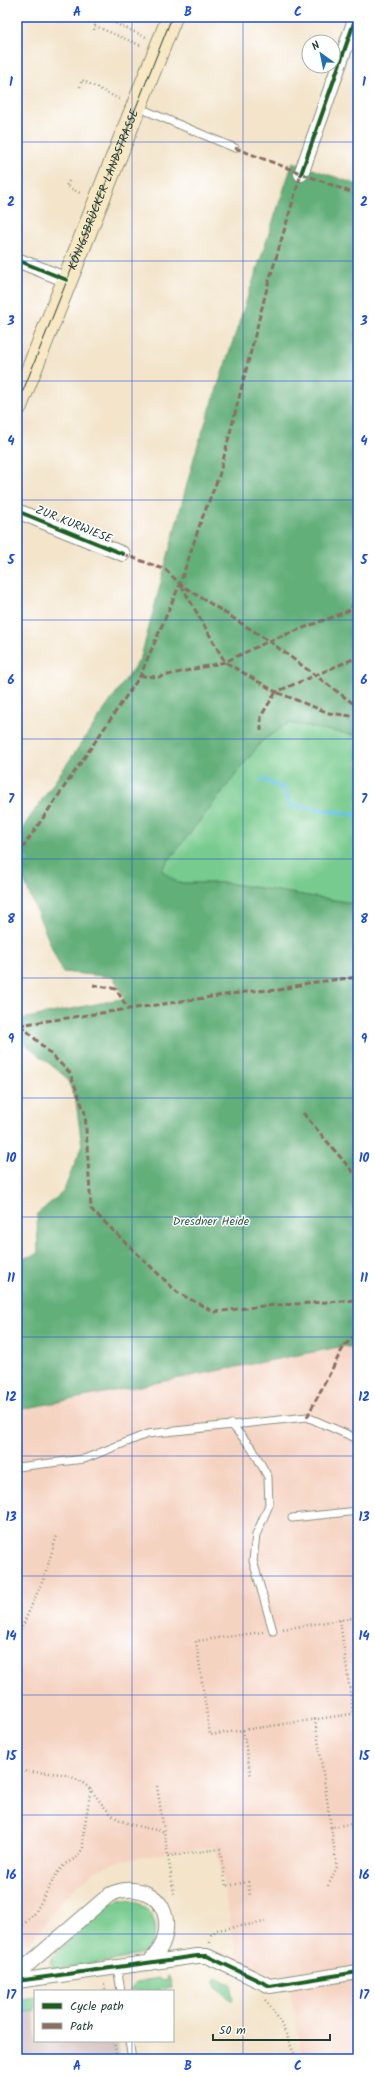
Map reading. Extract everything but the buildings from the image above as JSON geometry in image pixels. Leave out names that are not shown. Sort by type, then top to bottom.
[{"type":"main road","name":"KÖNIGSBRÜCKER LANDSTRASSE","points":[[17,406],[172,17]]},
{"type":"street","points":[[301,174],[356,17]]},
{"type":"street","points":[[17,260],[67,280]]},
{"type":"street","name":"ZUR KURWIESE","points":[[17,511],[123,554]]},
{"type":"street","points":[[17,1974],[109,1895],[124,1889],[147,1892],[159,1902],[166,1921],[165,1937],[160,1951],[149,1962]]},
{"type":"street","points":[[17,1981],[185,1957],[207,1956],[270,1986],[358,1972]]},
{"type":"lane","points":[[136,107],[235,148]]},
{"type":"lane","points":[[17,1467],[84,1459],[147,1434],[307,1417],[358,1439]]},
{"type":"lane","points":[[231,1424],[252,1448],[268,1477],[269,1505],[256,1535],[253,1561],[272,1630]]},
{"type":"lane","points":[[292,1518],[358,1511]]},
{"type":"lane","points":[[117,1967],[120,1990]]},
{"type":"lane","points":[[129,2042],[132,2059]]},
{"type":"path","points":[[100,17],[159,48]]},
{"type":"path","points":[[94,30],[95,26],[159,48]]},
{"type":"path","points":[[80,87],[82,80],[136,107]]},
{"type":"path","points":[[69,181],[66,186],[98,203]]},
{"type":"path","points":[[17,1638],[44,1578],[57,1535]]},
{"type":"path","points":[[340,1620],[353,1714]]},
{"type":"path","points":[[196,1641],[210,1735],[358,1713]]},
{"type":"path","points":[[315,1719],[337,1867],[328,1886]]},
{"type":"path","points":[[242,1730],[251,1777]]},
{"type":"path","points":[[17,1770],[69,1776],[91,1788],[105,1808],[115,1817],[124,1822],[165,1832]]},
{"type":"path","points":[[157,1786],[174,1894]]},
{"type":"path","points":[[17,1931],[35,1913],[57,1873],[65,1864],[76,1858],[83,1848],[83,1836],[91,1788]]},
{"type":"path","points":[[331,1827],[358,1823]]},
{"type":"path","points":[[168,1856],[220,1849],[226,1886],[248,1882],[250,1897]]},
{"type":"path","points":[[207,1956],[211,1936],[214,1932],[265,1922]]},
{"type":"path","points":[[263,1998],[273,2009],[296,2059]]},
{"type":"path","points":[[114,2042],[116,2054]]},
{"type":"shaded area","points":[[344,1346],[358,1349],[358,2059],[303,2059],[287,1975],[257,1971],[237,1957],[216,1846],[122,1860],[97,1869],[60,1902],[37,1935],[17,1952],[17,1410]]},
{"type":"shaded area","points":[[34,1997],[34,2042],[117,2042],[121,2059],[17,2059],[17,2000]]},
{"type":"green space","name":"Dresdner Heide","points":[[293,162],[358,185],[358,736],[289,723],[262,741],[161,870],[178,883],[228,883],[358,904],[358,1349],[344,1346],[17,1410],[17,1260],[38,1254],[37,1214],[63,1192],[82,1146],[76,1102],[67,1078],[17,1037],[17,1020],[125,998],[113,977],[62,972],[17,864],[17,836],[141,657],[195,454]]},
{"type":"green space","points":[[289,723],[358,736],[358,904],[228,883],[178,883],[161,870],[262,741]]},
{"type":"green space","points":[[119,1900],[129,1900],[139,1904],[152,1916],[155,1925],[155,1934],[152,1943],[145,1951],[116,1960],[54,1969],[50,1962],[54,1955],[93,1918]]},
{"type":"green space","points":[[169,1976],[172,1988],[159,1990],[130,1990],[134,1985],[146,1980],[159,1978],[161,1981],[168,1980],[167,1977]]},
{"type":"green space","points":[[216,1977],[231,1985],[234,1999],[232,2001],[218,1988],[214,1981]]},
{"type":"green space","points":[[34,1997],[34,2011],[17,2014],[17,2000]]},
{"type":"waterway","points":[[262,779],[284,789],[289,805],[358,815]]},
{"type":"waterway","points":[[17,862],[26,860]]},
{"type":"tram line","points":[[17,406],[172,17]]},
{"type":"marked path","points":[[235,148],[358,195]]},
{"type":"marked path","points":[[17,856],[140,676],[180,584],[201,521],[219,476],[267,288],[301,174]]},
{"type":"marked path","points":[[123,554],[166,570],[180,584],[269,641],[358,707]]},
{"type":"marked path","points":[[181,585],[225,662],[276,692],[358,657]]},
{"type":"marked path","points":[[140,676],[159,677],[225,662],[269,641],[348,611],[358,600]]},
{"type":"marked path","points":[[261,731],[261,716],[276,692],[329,713],[358,717]]},
{"type":"marked path","points":[[19,1025],[252,991],[279,990],[308,983],[358,977]]},
{"type":"marked path","points":[[93,985],[116,989],[128,1009]]},
{"type":"marked path","points":[[21,1025],[70,1073],[85,1113],[91,1209],[177,1292],[214,1312],[263,1306],[358,1300]]},
{"type":"marked path","points":[[303,1113],[358,1178]]},
{"type":"marked path","points":[[17,1213],[17,1221]]},
{"type":"marked path","points":[[307,1417],[344,1346],[358,1333]]},
{"type":"cycle path","points":[[301,174],[356,17]]},
{"type":"cycle path","points":[[17,260],[67,280]]},
{"type":"cycle path","points":[[17,511],[123,554]]},
{"type":"cycle path","points":[[17,1981],[197,1956],[207,1956],[270,1986],[358,1972]]}]
